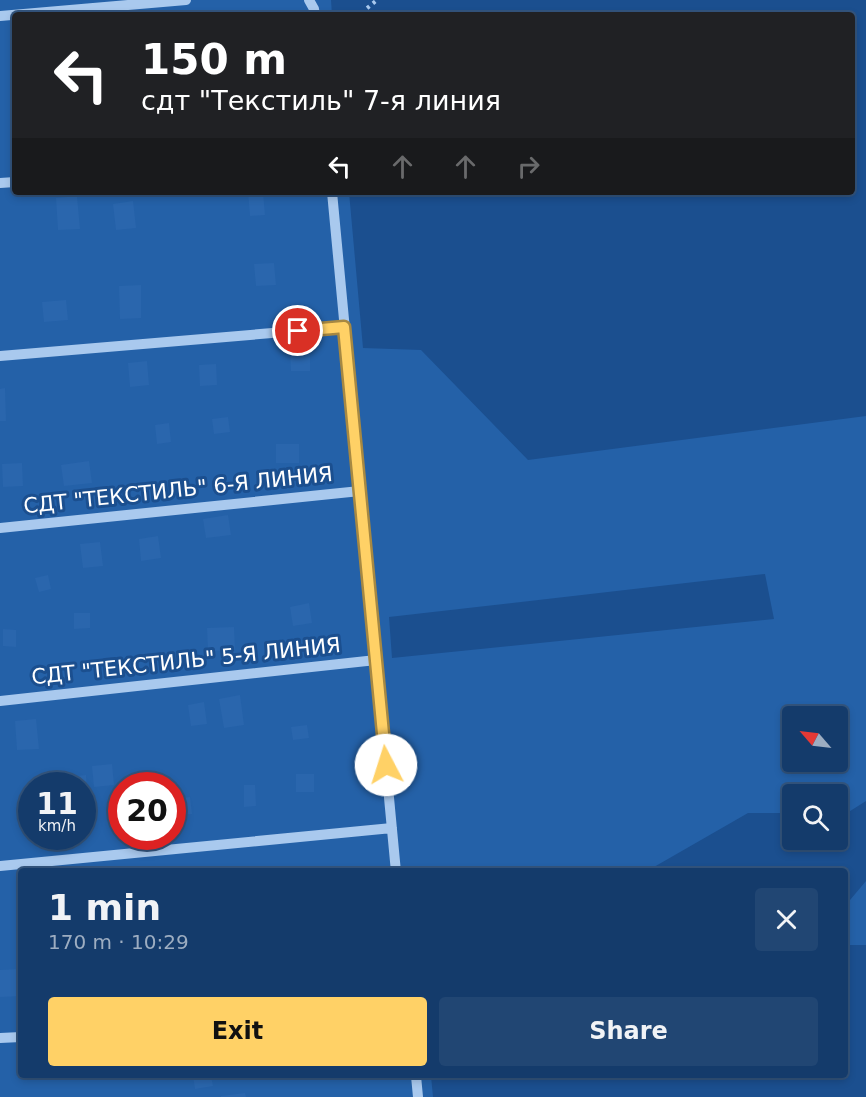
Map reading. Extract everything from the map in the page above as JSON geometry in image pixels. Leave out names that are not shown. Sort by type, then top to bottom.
[{"type":"lane","points":[[46,12],[186,0]]},
{"type":"lane","points":[[332,195],[396,868]]},
{"type":"lane","points":[[0,356],[344,327]]},
{"type":"lane","name":"СДТ \"ТЕКСТИЛЬ\" 6-Я ЛИНИЯ","points":[[0,528],[360,490]]},
{"type":"lane","name":"СДТ \"ТЕКСТИЛЬ\" 5-Я ЛИНИЯ","points":[[0,701],[376,660]]},
{"type":"lane","points":[[0,866],[392,828]]},
{"type":"lane","points":[[0,1038],[18,1036]]},
{"type":"lane","points":[[416,1078],[418,1097]]},
{"type":"path","points":[[366,12],[377,0]]},
{"type":"shaded area","points":[[0,0],[331,0],[332,12],[12,12],[12,195],[349,195],[363,348],[421,350],[528,460],[866,416],[866,801],[848,812],[848,784],[782,784],[782,813],[748,813],[652,868],[18,868],[18,1078],[431,1078],[433,1097],[0,1097]],"holes":[[[765,574],[774,619],[392,658],[389,617]]]},
{"type":"shaded area","points":[[866,881],[866,945],[848,945],[848,902]]},
{"type":"building","points":[[248,195],[263,195],[265,215],[250,216]]},
{"type":"building","points":[[77,196],[80,229],[58,230],[56,198]]},
{"type":"building","points":[[133,201],[136,228],[116,230],[113,204]]},
{"type":"building","points":[[274,263],[276,285],[256,286],[254,264]]},
{"type":"building","points":[[141,285],[141,318],[120,319],[119,286]]},
{"type":"building","points":[[66,300],[68,320],[44,322],[42,302]]},
{"type":"building","points":[[290,351],[310,351],[310,371],[291,371]]},
{"type":"building","points":[[147,361],[149,385],[130,387],[128,363]]},
{"type":"building","points":[[216,364],[217,385],[200,386],[199,365]]},
{"type":"building","points":[[5,388],[6,421],[0,421],[0,389]]},
{"type":"building","points":[[228,417],[230,432],[214,434],[212,419]]},
{"type":"building","points":[[169,423],[171,442],[157,444],[155,425]]},
{"type":"building","points":[[276,444],[299,444],[299,463],[276,463]]},
{"type":"building","points":[[89,461],[92,483],[64,486],[61,465]]},
{"type":"building","points":[[22,463],[23,486],[3,487],[2,464]]},
{"type":"building","points":[[228,515],[231,535],[206,538],[203,519]]},
{"type":"building","points":[[158,536],[161,558],[141,561],[139,539]]},
{"type":"building","points":[[100,542],[103,566],[83,568],[80,544]]},
{"type":"building","points":[[48,575],[51,589],[39,592],[35,578]]},
{"type":"building","points":[[309,603],[312,623],[293,626],[290,607]]},
{"type":"building","points":[[74,613],[90,613],[90,628],[74,629]]},
{"type":"building","points":[[234,627],[235,650],[208,651],[207,628]]},
{"type":"building","points":[[3,629],[16,630],[16,647],[3,646]]},
{"type":"building","points":[[240,695],[244,725],[224,728],[219,699]]},
{"type":"building","points":[[204,702],[207,724],[191,726],[188,705]]},
{"type":"building","points":[[36,719],[39,749],[17,750],[15,721]]},
{"type":"building","points":[[307,725],[309,738],[293,740],[291,727]]},
{"type":"building","points":[[112,764],[113,772],[108,772],[108,786],[96,787],[96,772],[93,772],[92,766]]},
{"type":"building","points":[[296,774],[314,774],[314,792],[296,792]]},
{"type":"building","points":[[244,785],[255,785],[256,806],[244,807]]},
{"type":"building","points":[[190,797],[192,814],[186,814],[186,798]]},
{"type":"building","points":[[18,969],[18,996],[0,997],[0,970]]},
{"type":"building","points":[[55,1078],[80,1078],[80,1079],[55,1080]]},
{"type":"building","points":[[193,1078],[211,1078],[213,1086],[195,1089]]},
{"type":"building","points":[[245,1093],[246,1097],[221,1097],[221,1096]]},
{"type":"route","points":[[298,331],[344,327],[386,765]]}]
